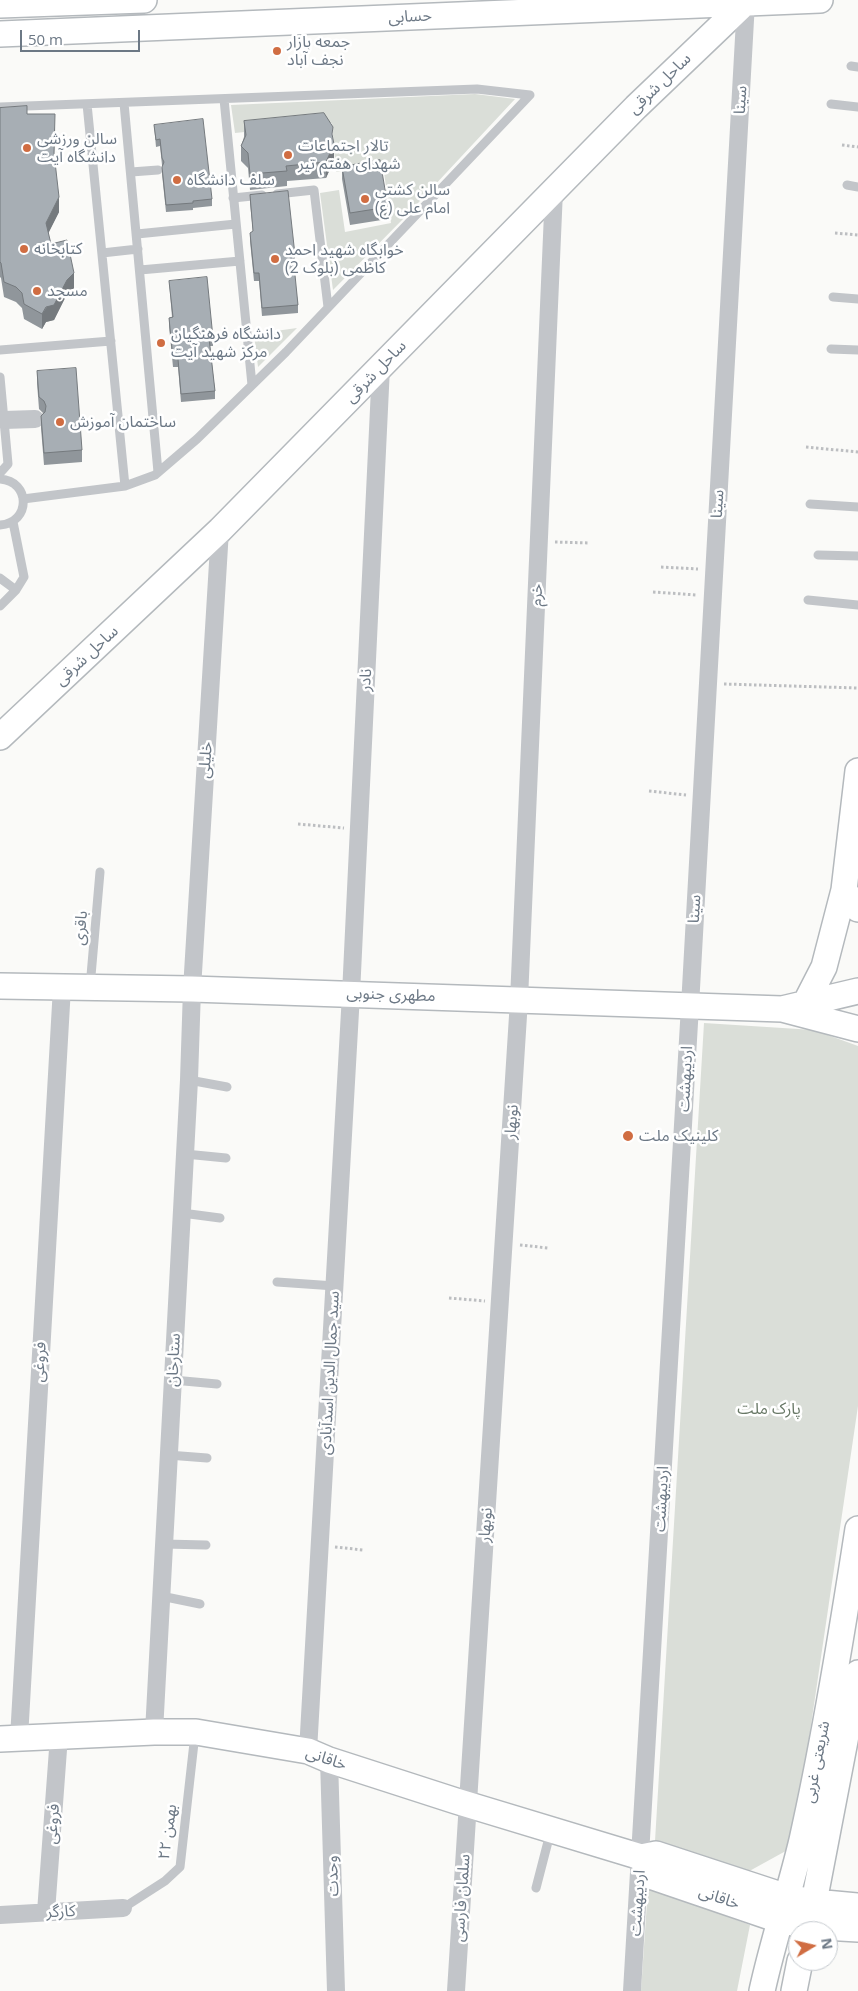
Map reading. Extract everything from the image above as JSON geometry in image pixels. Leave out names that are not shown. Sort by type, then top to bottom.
[{"type":"street","points":[[0,5],[144,0]]},
{"type":"street","name":"حسابی","points":[[0,34],[377,9],[820,0]]},
{"type":"street","name":"ساحل شرقی","points":[[0,737],[220,530],[636,107],[746,2]]},
{"type":"street","name":"سینا","points":[[690,1006],[746,2]]},
{"type":"street","name":"خرم","points":[[519,1000],[554,190]]},
{"type":"street","name":"نادر","points":[[351,994],[381,366]]},
{"type":"street","points":[[4,420],[35,419]]},
{"type":"street","name":"خلیلی","points":[[192,989],[220,530]]},
{"type":"street","points":[[806,1002],[824,967],[851,900],[858,771]]},
{"type":"street","name":"مطهری جنوبی","points":[[0,986],[192,989],[782,1008]]},
{"type":"street","name":"فروغی","points":[[9,1738],[62,987]]},
{"type":"street","name":"ستارخان","points":[[154,1732],[189,1080],[192,989]]},
{"type":"street","points":[[782,1008],[858,991]]},
{"type":"street","name":"سید جمال الدین اسدآبادی","points":[[319,1756],[320,1546],[351,994]]},
{"type":"street","name":"نوبهار","points":[[469,1805],[519,1000]]},
{"type":"street","name":"اردیبهشت","points":[[632,1991],[690,1006]]},
{"type":"street","points":[[782,1008],[858,1029]]},
{"type":"street","name":"شریعتی غربی","points":[[764,1982],[779,1920],[802,1840],[839,1650],[858,1529]]},
{"type":"street","name":"شریعتی غربی","points":[[808,1921],[814,1902],[858,1673]]},
{"type":"street","name":"خاقانی","points":[[9,1738],[196,1732],[319,1756],[469,1805],[641,1857],[650,1876],[747,1896],[787,1897],[814,1902],[858,1906]]},
{"type":"street","name":"فروغی","points":[[46,1912],[59,1736]]},
{"type":"street","name":"وحدت","points":[[319,1756],[336,1991]]},
{"type":"street","name":"سلمان فارسی","points":[[456,1991],[469,1805]]},
{"type":"street","points":[[764,1982],[767,1950],[747,1896],[788,1866],[802,1840]]},
{"type":"street","name":"خاقانی","points":[[747,1896],[779,1920],[788,1923]]},
{"type":"street","name":"کارگر","points":[[0,1915],[123,1908]]},
{"type":"street","name":"خاقانی","points":[[838,1929],[858,1929]]},
{"type":"street","points":[[794,1991],[798,1971]]},
{"type":"lane","points":[[0,107],[477,89],[530,95],[252,385],[197,439],[155,475],[125,486],[24,499]]},
{"type":"lane","points":[[224,99],[252,385]]},
{"type":"lane","points":[[124,103],[158,472]]},
{"type":"lane","points":[[87,104],[125,486]]},
{"type":"lane","points":[[831,104],[858,107]]},
{"type":"lane","points":[[131,172],[158,170]]},
{"type":"lane","points":[[847,185],[858,187]]},
{"type":"lane","points":[[233,198],[314,190],[328,307]]},
{"type":"lane","points":[[136,234],[236,224]]},
{"type":"lane","points":[[102,254],[138,249]]},
{"type":"lane","points":[[140,270],[240,261]]},
{"type":"lane","points":[[832,297],[858,299]]},
{"type":"lane","points":[[0,350],[111,341]]},
{"type":"lane","points":[[831,349],[858,350]]},
{"type":"lane","points":[[0,377],[8,464],[0,473]]},
{"type":"lane","points":[[0,479],[10,481],[16,485],[24,499],[22,512],[13,522],[0,525]]},
{"type":"lane","points":[[810,504],[858,507]]},
{"type":"lane","points":[[0,606],[16,590],[24,577],[13,522]]},
{"type":"lane","points":[[818,555],[858,556]]},
{"type":"lane","points":[[0,578],[16,590]]},
{"type":"lane","points":[[808,600],[858,605]]},
{"type":"lane","name":"باقری","points":[[90,987],[100,872]]},
{"type":"lane","points":[[189,1080],[227,1088]]},
{"type":"lane","points":[[185,1154],[226,1158]]},
{"type":"lane","points":[[182,1213],[220,1218]]},
{"type":"lane","points":[[278,1282],[334,1286]]},
{"type":"lane","points":[[173,1380],[217,1384]]},
{"type":"lane","points":[[168,1455],[207,1458]]},
{"type":"lane","points":[[164,1544],[206,1545]]},
{"type":"lane","points":[[161,1596],[200,1604]]},
{"type":"lane","name":"۲۲ بهمن","points":[[123,1908],[165,1881],[180,1867],[196,1732]]},
{"type":"lane","points":[[536,1888],[551,1830]]},
{"type":"path","points":[[842,145],[858,147]]},
{"type":"path","points":[[835,233],[858,235]]},
{"type":"path","points":[[806,447],[858,452]]},
{"type":"path","points":[[539,542],[590,543]]},
{"type":"path","points":[[661,567],[715,569]]},
{"type":"path","points":[[653,592],[713,595]]},
{"type":"path","points":[[708,683],[858,688]]},
{"type":"path","points":[[649,791],[702,796]]},
{"type":"path","points":[[298,824],[359,829]]},
{"type":"path","points":[[504,1244],[548,1248]]},
{"type":"path","points":[[450,1298],[500,1302]]},
{"type":"path","points":[[320,1546],[363,1550]]},
{"type":"green space","points":[[475,94],[515,99],[405,217],[333,290],[320,193],[339,190],[345,232],[391,223],[383,165],[336,172],[332,123],[235,133],[231,105]]},
{"type":"green space","points":[[297,328],[258,367],[254,334]]},
{"type":"green space","name":"پارک ملت","points":[[704,1023],[814,1030],[858,1046],[858,1406],[793,1847],[744,1874],[655,1841]]},
{"type":"green space","points":[[648,1887],[750,1925],[737,1991],[641,1991]]},
{"type":"building","points":[[27,106],[27,114],[55,114],[54,153],[59,197],[46,223],[51,244],[67,240],[74,273],[67,280],[54,305],[46,307],[42,314],[24,304],[22,293],[16,287],[4,282],[0,262],[0,108]]},
{"type":"building","name":"تالار اجتماعات شهدای هفتم تیر","points":[[324,113],[333,127],[334,144],[326,162],[286,166],[287,171],[250,174],[248,153],[241,146],[246,135],[244,121]]},
{"type":"building","points":[[203,119],[212,199],[193,201],[193,203],[166,205],[162,167],[164,162],[160,139],[156,140],[154,125]]},
{"type":"building","name":"سالن کشتی امام علی (ع)","points":[[380,160],[388,207],[350,213],[342,167]]},
{"type":"building","name":"خوابگاه شهید احمد کاظمی (بلوک 2)","points":[[288,191],[298,305],[262,308],[259,273],[254,273],[250,233],[253,231],[250,195]]},
{"type":"building","points":[[207,277],[213,338],[209,338],[215,391],[181,394],[178,359],[173,359],[169,318],[173,317],[169,281]]},
{"type":"building","name":"ساختمان آموزش","points":[[76,368],[82,450],[44,453],[41,416],[45,412],[46,406],[39,397],[37,371]]},
{"type":"place","name":"جمعه بازار نجف آباد","points":[[277,51]]},
{"type":"place","name":"سالن ورزشی دانشگاه آیت","points":[[27,148]]},
{"type":"place","name":"تالار اجتماعات شهدای هفتم تیر","points":[[288,155]]},
{"type":"place","name":"سلف دانشگاه","points":[[177,180]]},
{"type":"place","name":"سالن کشتی امام علی (ع)","points":[[365,199]]},
{"type":"place","name":"کتابخانه","points":[[24,249]]},
{"type":"place","name":"خوابگاه شهید احمد کاظمی (بلوک 2)","points":[[275,259]]},
{"type":"place","name":"مسجد","points":[[37,291]]},
{"type":"place","name":"دانشگاه فرهنگیان مرکز شهید آیت","points":[[161,343]]},
{"type":"place","name":"ساختمان آموزش","points":[[60,422]]},
{"type":"place","name":"کلینیک ملت","points":[[628,1136]]}]
